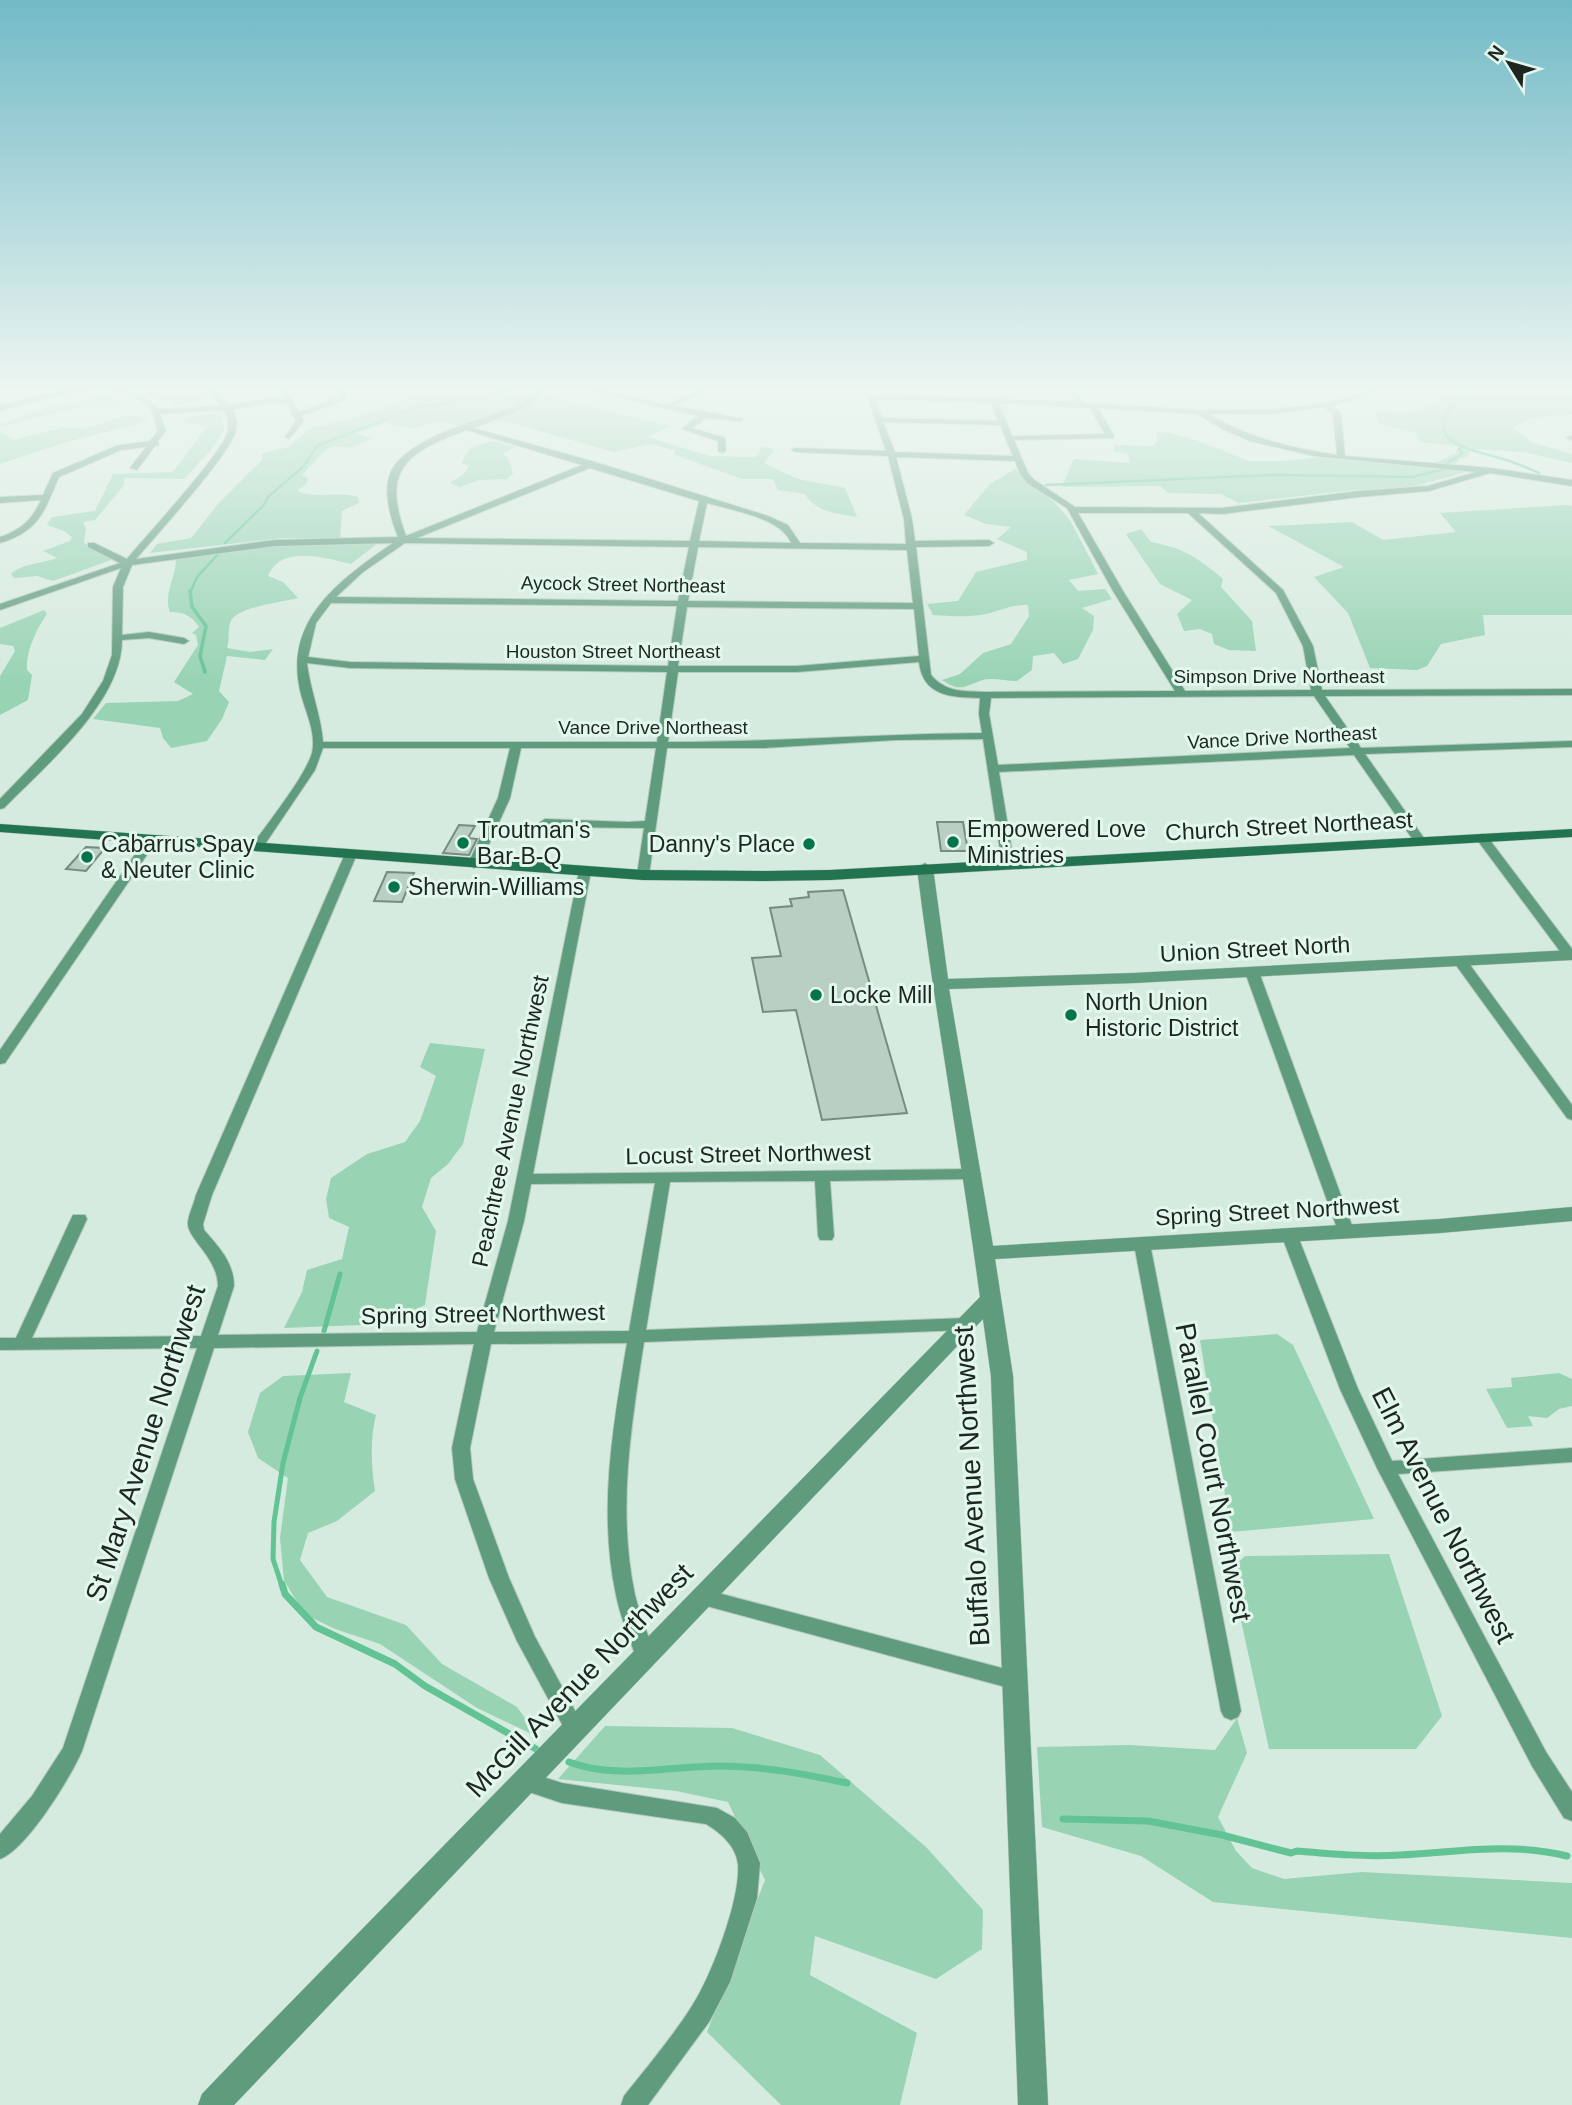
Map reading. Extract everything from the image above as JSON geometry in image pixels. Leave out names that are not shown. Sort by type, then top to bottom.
[{"type":"main road","name":"Church Street Northeast","points":[[0,828],[643,875],[830,875],[1572,833]]},
{"type":"street","points":[[0,540],[25,531],[35,523],[50,487]]},
{"type":"street","points":[[0,806],[96,702],[112,672],[117,638],[118,587],[128,563],[191,487]]},
{"type":"street","points":[[392,487],[396,521],[403,540]]},
{"type":"street","points":[[257,847],[309,770],[318,745],[316,724],[302,673],[302,659],[311,623],[328,600],[352,576],[403,540],[534,487]]},
{"type":"street","points":[[669,487],[779,523],[791,531],[797,546]]},
{"type":"street","points":[[901,487],[926,675],[931,682],[984,714]]},
{"type":"street","points":[[1040,487],[1072,510],[1118,592],[1182,694]]},
{"type":"street","points":[[1072,510],[1222,511],[1432,487]]},
{"type":"street","points":[[0,500],[45,497]]},
{"type":"street","points":[[643,875],[682,602],[704,498]]},
{"type":"street","points":[[1190,511],[1280,592],[1307,646],[1317,694],[1420,841]]},
{"type":"street","points":[[0,607],[128,563],[275,543],[403,540],[797,546],[989,543]]},
{"type":"street","points":[[91,545],[128,563]]},
{"type":"street","name":"Aycock Street Northeast","points":[[328,600],[917,606]]},
{"type":"street","points":[[117,638],[149,635],[184,640]]},
{"type":"street","name":"Houston Street Northeast","points":[[302,659],[350,664],[435,667],[673,669],[797,669],[924,659]]},
{"type":"street","name":"Simpson Drive Northeast","points":[[953,694],[1572,692]]},
{"type":"street","points":[[986,695],[984,714],[1008,863]]},
{"type":"street","name":"Vance Drive Northeast","points":[[318,745],[800,744],[896,737],[988,736]]},
{"type":"street","points":[[474,864],[504,798],[517,744]]},
{"type":"street","name":"Vance Drive Northeast","points":[[993,769],[1355,751],[1572,744]]},
{"type":"street","points":[[545,823],[650,824]]},
{"type":"street","points":[[1482,838],[1571,955]]},
{"type":"street","points":[[0,1060],[151,839]]},
{"type":"street","name":"St Mary Avenue Northwest","points":[[0,1849],[32,1815],[72,1751],[226,1286],[227,1275],[223,1266],[197,1231],[195,1224],[204,1195],[351,854]]},
{"type":"street","name":"Buffalo Avenue Northwest","points":[[925,868],[940,985],[973,1174],[1002,1376],[1033,2105]]},
{"type":"street","name":"Peachtree Avenue Northwest","points":[[576,1731],[527,1641],[499,1578],[464,1479],[461,1448],[484,1339],[524,1179],[585,871]]},
{"type":"street","name":"Union Street North","points":[[940,985],[1571,955]]},
{"type":"street","points":[[1460,961],[1572,1115]]},
{"type":"street","points":[[1252,972],[1346,1231]]},
{"type":"street","name":"Locust Street Northwest","points":[[524,1179],[973,1174]]},
{"type":"street","points":[[822,1177],[826,1236]]},
{"type":"street","points":[[646,1657],[626,1598],[619,1558],[616,1504],[623,1420],[663,1179]]},
{"type":"street","name":"Spring Street Northwest","points":[[985,1253],[1572,1214]]},
{"type":"street","points":[[21,1344],[79,1219]]},
{"type":"street","name":"Elm Avenue Northwest","points":[[1289,1234],[1349,1389],[1386,1468],[1533,1747],[1571,1809]]},
{"type":"street","name":"Parallel Court Northwest","points":[[1142,1244],[1231,1711]]},
{"type":"street","name":"McGill Avenue Northwest","points":[[213,2105],[991,1299]]},
{"type":"street","name":"Spring Street Northwest","points":[[0,1344],[636,1336],[966,1324]]},
{"type":"street","points":[[1386,1468],[1572,1455]]},
{"type":"street","points":[[703,1597],[1013,1680]]},
{"type":"street","points":[[527,1782],[562,1793],[709,1815],[727,1825],[739,1839],[749,1863],[747,1898],[718,1982],[701,2014],[633,2105]]},
{"type":"green space","points":[[107,487],[122,487],[95,520],[83,522],[86,528],[84,543],[114,559],[53,581],[37,576],[14,578],[11,574],[21,568],[57,558],[43,551],[70,541],[72,537],[64,531],[47,525],[52,517],[95,511]]},
{"type":"green space","points":[[235,487],[302,487],[297,491],[358,497],[359,503],[342,511],[340,538],[282,538],[150,553],[157,544],[191,538]]},
{"type":"green space","points":[[777,487],[845,488],[857,517],[821,508],[805,494],[778,490]]},
{"type":"green space","points":[[987,487],[1037,487],[1070,520],[1098,574],[1069,580],[1078,591],[1105,589],[1112,599],[1082,608],[1094,616],[1093,630],[1078,659],[1063,664],[1054,653],[1033,656],[1032,670],[1017,681],[987,679],[958,687],[942,680],[960,674],[983,653],[1011,644],[1029,616],[1028,605],[1013,606],[983,615],[933,615],[927,604],[958,601],[976,572],[1027,560],[1027,552],[997,539],[1011,527],[986,524],[964,515]]},
{"type":"green space","points":[[1161,487],[1407,487],[1354,490],[1239,503],[1221,494],[1168,493]]},
{"type":"green space","points":[[1572,506],[1572,615],[1483,615],[1485,635],[1441,644],[1427,666],[1417,670],[1370,668],[1348,613],[1314,577],[1344,567],[1268,526],[1352,522],[1383,540],[1456,532],[1440,513]]},
{"type":"green space","points":[[1141,529],[1151,542],[1190,554],[1223,579],[1221,587],[1252,621],[1256,651],[1229,650],[1214,644],[1212,634],[1200,629],[1184,631],[1177,614],[1192,600],[1160,584],[1126,534]]},
{"type":"green space","points":[[378,543],[351,564],[305,556],[283,560],[274,566],[268,576],[283,582],[298,598],[242,612],[231,621],[227,648],[250,652],[273,649],[265,660],[227,656],[219,691],[229,702],[222,719],[207,741],[171,748],[163,738],[160,728],[93,719],[106,703],[178,701],[193,694],[174,682],[198,645],[196,635],[192,633],[199,627],[187,615],[170,612],[168,599],[176,559],[279,546]]},
{"type":"green space","points":[[44,610],[47,614],[28,655],[27,670],[32,675],[28,700],[0,715],[0,676],[15,651],[13,646],[0,644],[0,628]]},
{"type":"green space","points":[[430,1043],[485,1049],[463,1144],[448,1164],[431,1178],[422,1207],[436,1231],[425,1305],[386,1324],[284,1328],[302,1292],[307,1270],[342,1259],[349,1227],[329,1218],[326,1199],[331,1178],[367,1154],[405,1142],[420,1121],[436,1076],[420,1067]]},
{"type":"green space","points":[[1277,1334],[1293,1345],[1374,1519],[1231,1532],[1200,1340]]},
{"type":"green space","points":[[351,1373],[344,1402],[376,1415],[372,1452],[375,1491],[337,1521],[308,1533],[300,1560],[327,1597],[406,1625],[442,1664],[517,1707],[540,1738],[477,1708],[380,1644],[335,1629],[304,1614],[284,1580],[280,1538],[288,1478],[258,1458],[248,1432],[260,1393],[283,1376]]},
{"type":"green space","points":[[1559,1373],[1572,1379],[1572,1406],[1559,1409],[1547,1418],[1528,1416],[1533,1426],[1507,1428],[1486,1389],[1512,1387],[1511,1378]]},
{"type":"green space","points":[[1389,1554],[1442,1716],[1416,1749],[1269,1749],[1230,1570],[1245,1556]]},
{"type":"green space","points":[[1237,1718],[1247,1753],[1218,1817],[1236,1851],[1252,1868],[1284,1879],[1362,1872],[1572,1883],[1572,1938],[1213,1902],[1141,1856],[1042,1827],[1037,1747],[1129,1745],[1215,1750]]},
{"type":"green space","points":[[605,1726],[732,1728],[820,1755],[926,1847],[983,1910],[982,1949],[936,1979],[815,1936],[810,1975],[917,2033],[900,2105],[781,2105],[707,2032],[765,1880],[728,1802],[676,1791],[558,1779]]},
{"type":"building","name":"Empowered Love Ministries","points":[[937,822],[963,822],[968,851],[941,851]]},
{"type":"building","name":"Troutman's Bar-B-Q","points":[[459,825],[475,826],[468,838],[477,839],[469,855],[443,853]]},
{"type":"building","name":"Cabarrus Spay & Neuter Clinic","points":[[86,847],[105,848],[86,871],[66,869]]},
{"type":"building","name":"Sherwin-Williams","points":[[387,872],[414,873],[402,902],[374,901]]},
{"type":"building","name":"Locke Mill","points":[[843,890],[907,1113],[822,1120],[796,1010],[763,1012],[752,958],[781,956],[770,908],[792,906],[790,899],[809,897],[808,892]]},
{"type":"waterway","points":[[225,543],[279,487]]},
{"type":"waterway","points":[[190,593],[197,577],[219,553]]},
{"type":"waterway","points":[[190,593],[192,607],[206,626],[200,656],[205,672]]},
{"type":"waterway","points":[[324,1331],[340,1274]]},
{"type":"waterway","points":[[282,1586],[273,1559],[274,1522],[283,1463],[300,1398],[317,1351]]},
{"type":"waterway","points":[[282,1584],[285,1594],[316,1627],[395,1664],[425,1686],[536,1749]]},
{"type":"waterway","points":[[569,1762],[624,1771],[752,1767],[847,1783]]},
{"type":"waterway","points":[[1063,1819],[1148,1821],[1222,1835],[1291,1853],[1297,1851],[1387,1856],[1505,1849],[1567,1856]]},
{"type":"place","name":"Empowered Love Ministries","points":[[953,842]]},
{"type":"place","name":"Troutman's Bar-B-Q","points":[[463,843]]},
{"type":"place","name":"Danny's Place","points":[[809,844]]},
{"type":"place","name":"Cabarrus Spay & Neuter Clinic","points":[[87,857]]},
{"type":"place","name":"Sherwin-Williams","points":[[394,887]]},
{"type":"place","name":"Locke Mill","points":[[816,995]]},
{"type":"place","name":"North Union Historic District","points":[[1071,1015]]}]
